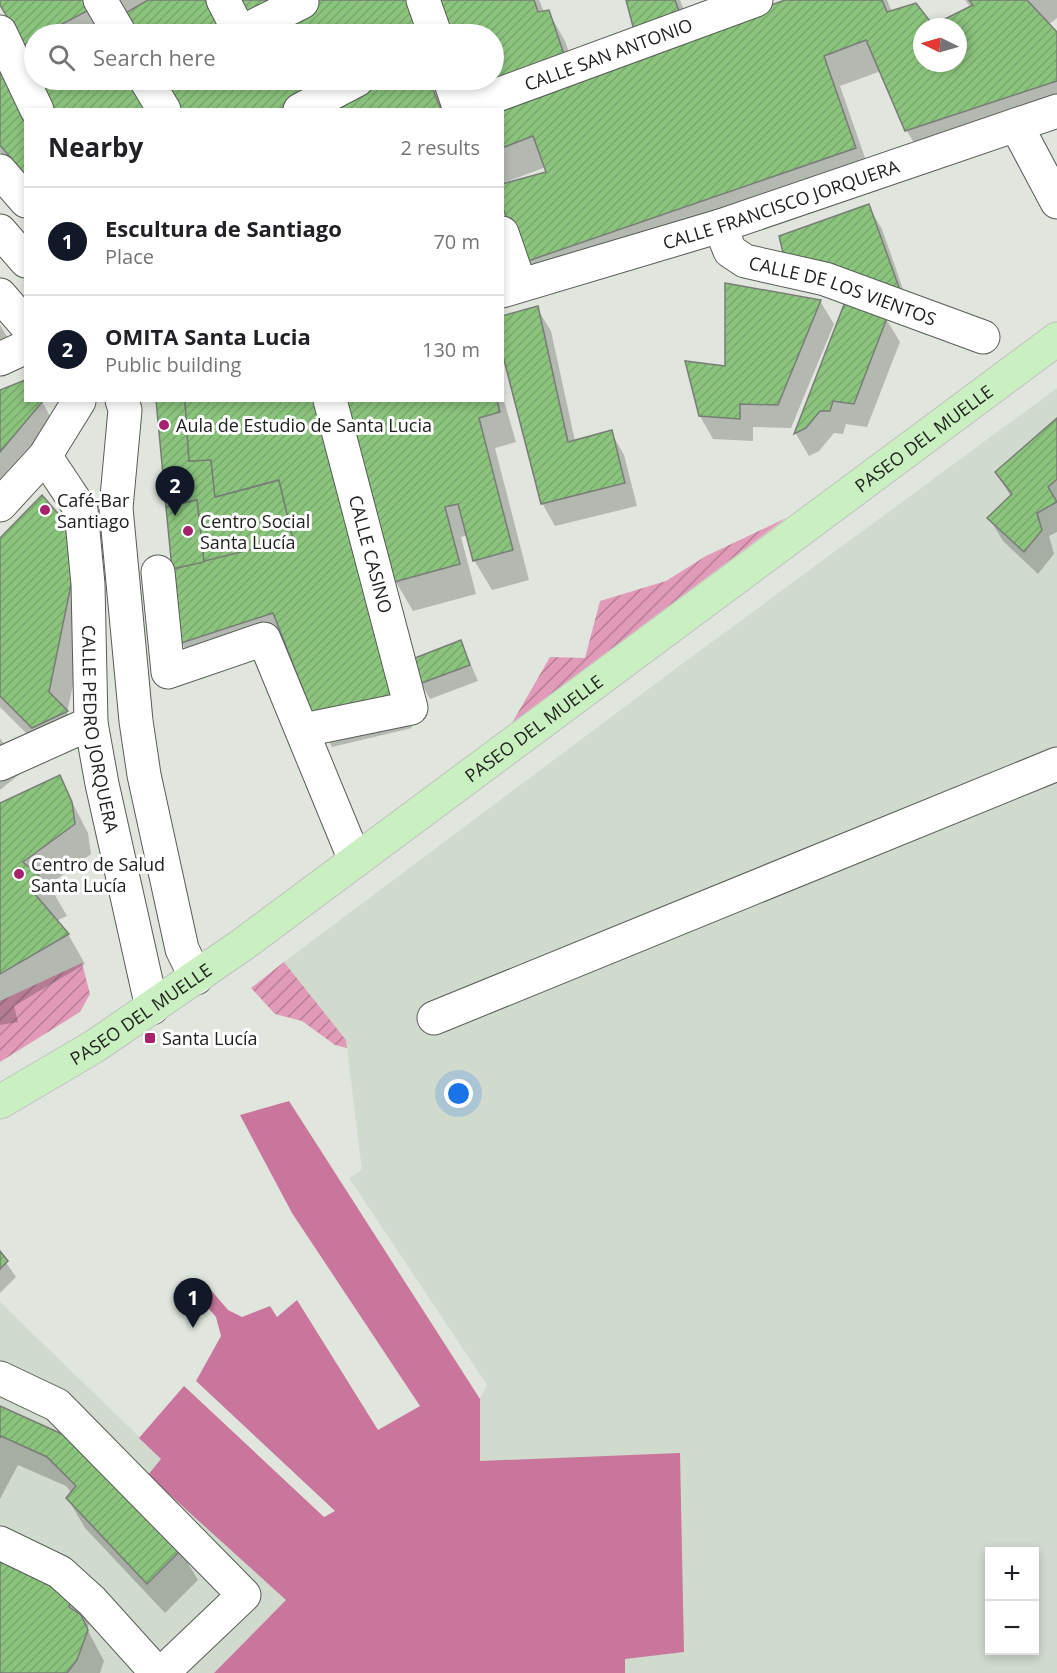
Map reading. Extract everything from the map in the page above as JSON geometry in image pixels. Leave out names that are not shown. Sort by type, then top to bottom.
[{"type":"main road","name":"PASEO DEL MUELLE","points":[[0,1102],[44,1078],[196,978],[1057,339]]},
{"type":"street","points":[[100,0],[114,24]]},
{"type":"street","points":[[222,0],[235,24]]},
{"type":"street","points":[[423,0],[431,24]]},
{"type":"street","name":"CALLE SAN ANTONIO","points":[[463,108],[756,0]]},
{"type":"street","points":[[258,24],[302,2]]},
{"type":"street","points":[[0,32],[24,83]]},
{"type":"street","points":[[28,90],[36,108]]},
{"type":"street","points":[[152,90],[163,108]]},
{"type":"street","points":[[304,108],[338,90]]},
{"type":"street","points":[[453,90],[460,108]]},
{"type":"street","name":"CALLE FRANCISCO JORQUERA","points":[[511,288],[720,226],[1057,111]]},
{"type":"street","points":[[1016,124],[1057,202]]},
{"type":"street","points":[[0,171],[24,199]]},
{"type":"street","name":"CALLE DE LOS VIENTOS","points":[[720,226],[730,250],[745,261],[825,279],[983,337]]},
{"type":"street","points":[[0,231],[24,259]]},
{"type":"street","points":[[504,245],[511,288]]},
{"type":"street","points":[[0,295],[24,323]]},
{"type":"street","points":[[0,359],[24,347]]},
{"type":"street","points":[[0,505],[45,456],[78,402]]},
{"type":"street","points":[[123,402],[125,410],[116,508],[136,721],[144,775],[182,949],[196,978]]},
{"type":"street","name":"CALLE CASINO","points":[[304,730],[411,708],[331,402]]},
{"type":"street","name":"CALLE PEDRO JORQUERA","points":[[45,456],[81,510],[88,584],[91,723],[102,784],[152,1008]]},
{"type":"street","points":[[158,572],[168,672],[264,639],[304,730],[355,860]]},
{"type":"street","points":[[0,764],[91,723]]},
{"type":"street","points":[[0,741],[15,756],[0,764]]},
{"type":"street","points":[[434,1018],[1057,764]]},
{"type":"street","points":[[0,1378],[57,1405],[244,1596],[162,1673]]},
{"type":"street","points":[[0,1543],[60,1572],[92,1600],[157,1673]]},
{"type":"shaded area","points":[[1057,388],[1057,1673],[625,1673],[625,1659],[480,1461],[480,1399],[487,1385],[349,1178],[362,1170],[346,1040],[284,962],[682,664]]},
{"type":"shaded area","points":[[786,518],[512,723],[550,657],[585,658],[600,601],[666,581],[706,556]]},
{"type":"shaded area","points":[[284,962],[346,1040],[347,1048],[335,1045],[302,1021],[275,1014],[251,988]]},
{"type":"shaded area","points":[[82,963],[90,994],[80,1012],[0,1062],[0,1001]]},
{"type":"shaded area","points":[[289,1101],[480,1399],[480,1461],[680,1453],[684,1652],[625,1659],[625,1673],[214,1673],[286,1600],[148,1475],[161,1459],[139,1438],[184,1386],[324,1517],[335,1511],[196,1381],[221,1336],[216,1317],[196,1294],[204,1282],[228,1310],[242,1317],[270,1306],[277,1317],[297,1300],[378,1430],[420,1406],[292,1213],[240,1115]]},
{"type":"shaded area","points":[[0,1302],[162,1459],[148,1475],[287,1600],[214,1673],[0,1673]]},
{"type":"building","points":[[0,0],[85,0],[91,9],[62,24],[24,24],[24,45],[0,5]]},
{"type":"building","points":[[148,0],[213,0],[226,24],[127,24],[122,15]]},
{"type":"building","points":[[230,0],[288,0],[242,23]]},
{"type":"building","points":[[308,0],[415,0],[424,24],[270,24]]},
{"type":"building","points":[[434,0],[534,0],[538,12],[549,10],[567,63],[504,84],[504,24],[442,24]]},
{"type":"building","points":[[626,0],[675,0],[683,22],[636,38]]},
{"type":"building","points":[[785,0],[882,0],[887,12],[916,3],[928,18],[913,18],[913,72],[967,72],[967,18],[947,18],[973,5],[969,0],[1027,0],[1057,32],[1057,81],[905,131],[866,40],[824,56],[856,148],[522,263],[504,211],[504,183],[546,172],[533,136],[504,147],[504,108],[484,108]]},
{"type":"building","points":[[0,63],[24,114],[24,174],[0,145]]},
{"type":"building","points":[[37,90],[137,90],[147,108],[45,108]]},
{"type":"building","points":[[166,90],[315,90],[283,108],[177,108]]},
{"type":"building","points":[[365,90],[433,90],[440,108],[330,108]]},
{"type":"building","points":[[464,90],[484,90],[466,96]]},
{"type":"building","points":[[869,204],[901,293],[784,257],[779,236]]},
{"type":"building","points":[[725,283],[821,300],[778,405],[740,404],[740,419],[699,416],[685,361],[725,366]]},
{"type":"building","points":[[845,302],[887,318],[854,404],[833,401],[830,411],[820,411],[806,428],[794,434]]},
{"type":"building","points":[[538,306],[568,442],[612,430],[625,483],[541,504],[504,360],[504,315]]},
{"type":"building","points":[[24,380],[24,402],[42,402],[0,452],[0,390]]},
{"type":"building","points":[[156,402],[185,402],[189,461],[211,460],[215,497],[279,480],[293,539],[204,562],[197,500],[166,507]]},
{"type":"building","points":[[185,402],[316,402],[396,698],[314,718],[273,613],[181,643],[172,569],[293,539],[279,480],[215,497],[211,460],[189,461]]},
{"type":"building","points":[[343,402],[498,402],[500,412],[479,418],[513,550],[473,561],[458,504],[445,507],[460,564],[394,582]]},
{"type":"building","points":[[1057,418],[1057,479],[1048,487],[1057,502],[1037,513],[1042,530],[1024,552],[987,518],[1012,494],[995,472]]},
{"type":"building","points":[[42,495],[68,525],[72,580],[49,692],[68,711],[32,728],[0,696],[0,538]]},
{"type":"building","points":[[197,500],[204,562],[172,569],[166,507]]},
{"type":"building","points":[[461,640],[470,665],[419,684],[410,660]]},
{"type":"building","name":"Centro de Salud Santa Lucía","points":[[60,775],[72,802],[75,824],[23,862],[51,886],[34,893],[69,934],[0,974],[0,803]]},
{"type":"building","points":[[0,1251],[8,1261],[0,1269]]},
{"type":"building","points":[[0,1406],[64,1435],[182,1549],[147,1584],[66,1498],[76,1486],[47,1457],[1,1436],[0,1438]]},
{"type":"building","points":[[0,1559],[73,1592],[69,1607],[81,1615],[88,1630],[77,1660],[67,1673],[0,1673]]},
{"type":"place","name":"Aula de Estudio de Santa Lucia","points":[[164,425]]},
{"type":"place","name":"Café-Bar Santiago","points":[[45,510]]},
{"type":"place","name":"OMITA Santa Lucia","points":[[175,516]]},
{"type":"place","name":"Centro Social Santa Lucía","points":[[188,531]]},
{"type":"place","name":"Centro de Salud Santa Lucía","points":[[19,874]]},
{"type":"place","name":"Santa Lucía","points":[[150,1038]]},
{"type":"place","name":"Escultura de Santiago","points":[[193,1328]]}]
